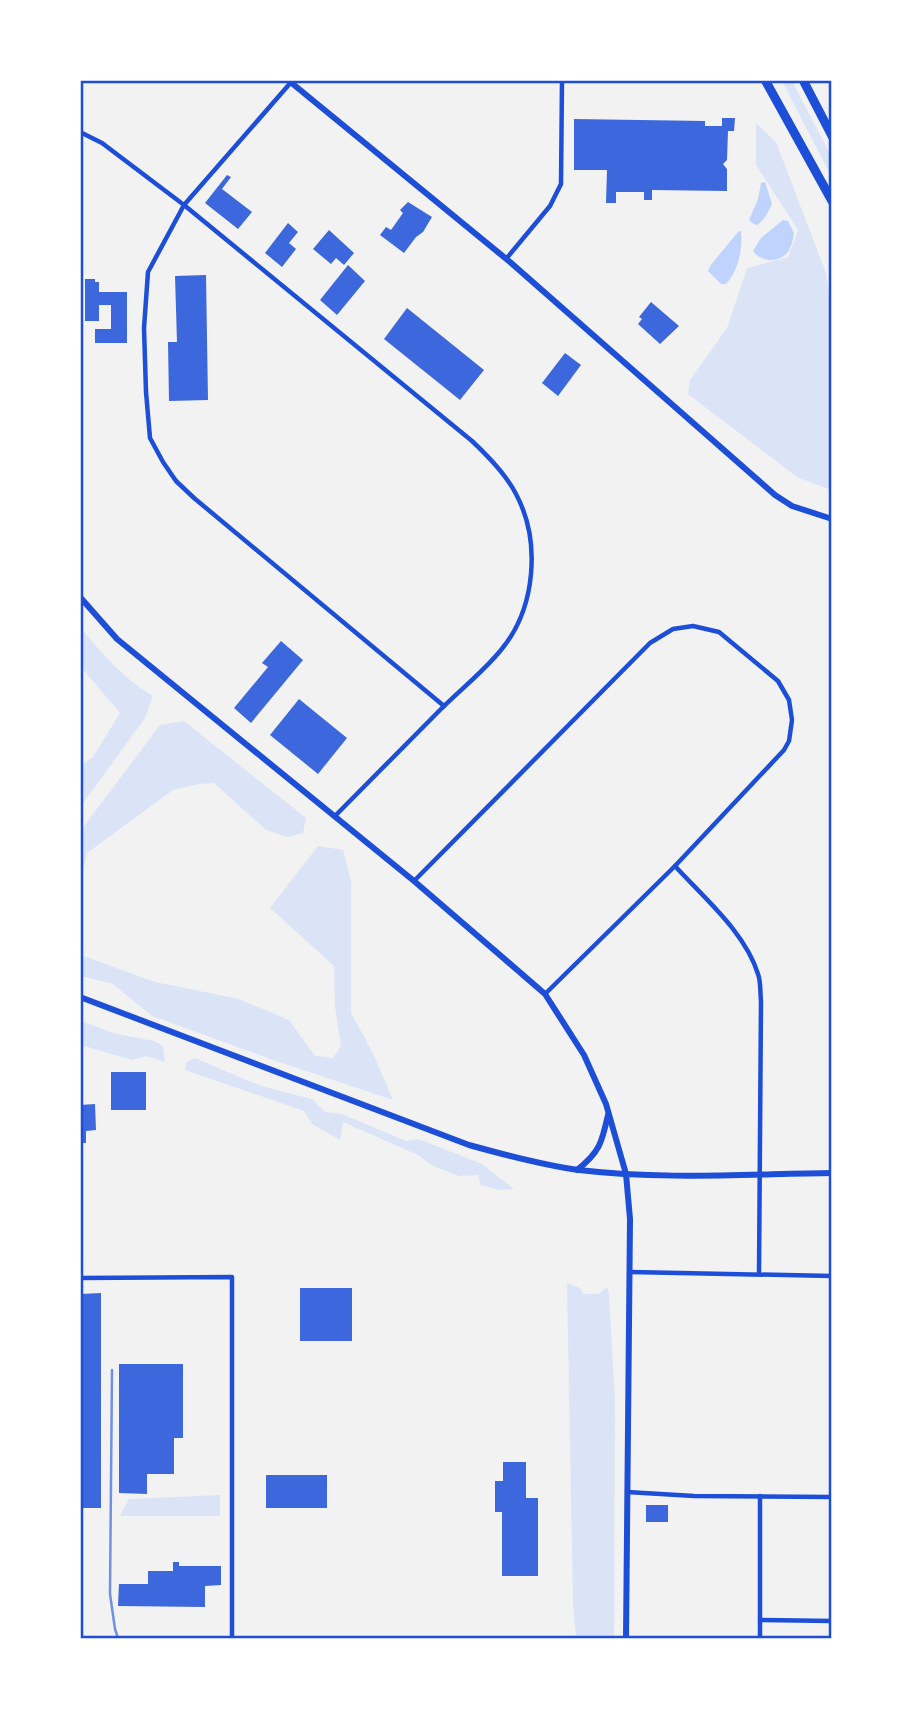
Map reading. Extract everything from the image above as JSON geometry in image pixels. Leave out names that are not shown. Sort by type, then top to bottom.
[{"type":"highway","points":[[765,80],[831,201]]},
{"type":"highway","points":[[803,80],[831,136]]},
{"type":"street","points":[[506,259],[550,206],[561,184],[562,80]]},
{"type":"street","points":[[444,706],[194,498],[176,481],[150,438],[144,328],[148,272],[184,205],[291,81],[506,259],[775,495],[792,506],[831,519]]},
{"type":"street","points":[[80,132],[102,143],[184,205],[472,441],[516,493],[531,536],[532,561],[523,610],[502,649],[335,816]]},
{"type":"street","points":[[80,597],[117,639],[414,881],[545,994],[584,1055],[609,1113],[626,1174],[630,1219],[626,1639]]},
{"type":"street","points":[[414,881],[650,643],[665,632],[693,626],[719,632],[778,681],[786,692],[792,720],[789,741],[784,750],[675,866],[545,994]]},
{"type":"street","points":[[675,866],[733,931],[759,975],[760,1274]]},
{"type":"street","points":[[80,997],[469,1145],[533,1162],[577,1170],[626,1174],[831,1173]]},
{"type":"street","points":[[577,1170],[602,1143],[609,1113]]},
{"type":"street","points":[[630,1272],[831,1276]]},
{"type":"street","points":[[80,1278],[232,1277],[232,1639]]},
{"type":"street","points":[[627,1492],[694,1496],[831,1497]]},
{"type":"street","points":[[760,1639],[761,1496]]},
{"type":"street","points":[[760,1620],[831,1621]]},
{"type":"shaded area","points":[[782,81],[792,81],[831,156],[831,176]]},
{"type":"shaded area","points":[[756,123],[776,142],[826,273],[832,316],[831,490],[797,477],[688,394],[690,380],[727,328],[747,268],[788,257],[798,230],[756,165]]},
{"type":"shaded area","points":[[81,628],[114,665],[153,696],[145,718],[81,806],[81,765],[93,757],[120,713],[81,667]]},
{"type":"shaded area","points":[[184,721],[306,818],[303,833],[288,837],[266,830],[214,783],[199,784],[173,790],[87,853],[81,879],[81,830],[160,725]]},
{"type":"shaded area","points":[[318,846],[343,850],[351,881],[351,1013],[373,1053],[393,1100],[152,1016],[113,984],[81,976],[81,955],[155,982],[239,999],[289,1020],[315,1056],[333,1058],[341,1046],[335,1007],[334,966],[270,908]]},
{"type":"shaded area","points":[[81,1021],[113,1033],[154,1041],[163,1046],[165,1062],[146,1056],[132,1060],[81,1045]]},
{"type":"shaded area","points":[[195,1058],[261,1086],[312,1099],[325,1112],[342,1114],[406,1141],[419,1139],[482,1164],[514,1189],[499,1190],[481,1185],[478,1175],[459,1176],[343,1122],[340,1140],[312,1124],[304,1111],[185,1070],[186,1062]]},
{"type":"shaded area","points":[[567,1283],[580,1288],[583,1294],[598,1294],[607,1287],[609,1294],[615,1401],[614,1638],[576,1638],[573,1605]]},
{"type":"shaded area","points":[[220,1495],[220,1516],[120,1516],[129,1499]]},
{"type":"water","points":[[765,182],[772,204],[758,225],[749,220],[761,183]]},
{"type":"water","points":[[783,220],[788,221],[794,233],[789,250],[777,259],[760,257],[753,251],[761,238]]},
{"type":"water","points":[[741,231],[737,266],[726,284],[721,284],[708,271]]},
{"type":"building","points":[[722,118],[735,118],[734,131],[728,131],[727,160],[723,164],[727,169],[727,191],[652,190],[652,200],[644,200],[644,192],[616,192],[616,203],[606,203],[607,170],[574,170],[574,119],[705,121],[705,126],[722,126]]},
{"type":"building","points":[[227,175],[231,177],[222,189],[252,212],[238,229],[205,203]]},
{"type":"building","points":[[408,202],[432,217],[423,232],[404,253],[380,235],[386,227],[391,230],[403,213],[400,210]]},
{"type":"building","points":[[288,223],[298,232],[289,243],[296,249],[282,267],[265,253]]},
{"type":"building","points":[[329,230],[354,253],[344,265],[336,258],[331,264],[313,249]]},
{"type":"building","points":[[348,265],[365,281],[337,315],[320,300]]},
{"type":"building","points":[[206,275],[208,400],[169,401],[168,342],[177,342],[175,276]]},
{"type":"building","points":[[85,279],[99,282],[99,292],[127,292],[127,343],[95,343],[95,329],[111,329],[111,305],[99,305],[99,321],[85,321]]},
{"type":"building","points":[[651,302],[679,326],[660,344],[638,324],[642,319],[639,317]]},
{"type":"building","points":[[407,308],[484,370],[460,400],[384,339]]},
{"type":"building","points":[[565,353],[581,365],[558,396],[542,383]]},
{"type":"building","points":[[281,641],[303,660],[251,723],[234,708],[268,667],[262,663]]},
{"type":"building","points":[[299,699],[347,738],[318,774],[270,735]]},
{"type":"building","points":[[111,1072],[146,1072],[146,1110],[111,1110]]},
{"type":"building","points":[[95,1104],[96,1130],[86,1131],[86,1143],[80,1143],[80,1105]]},
{"type":"building","points":[[300,1288],[352,1288],[352,1341],[300,1341]]},
{"type":"building","points":[[101,1293],[101,1508],[80,1508],[80,1294]]},
{"type":"building","points":[[119,1364],[183,1364],[183,1438],[174,1438],[174,1474],[147,1474],[147,1494],[119,1493]]},
{"type":"building","points":[[503,1462],[526,1462],[526,1498],[538,1498],[538,1576],[502,1576],[502,1512],[495,1512],[495,1481],[503,1481]]},
{"type":"building","points":[[266,1475],[327,1475],[327,1508],[266,1508]]},
{"type":"building","points":[[646,1505],[668,1505],[668,1522],[646,1522]]},
{"type":"building","points":[[173,1562],[179,1562],[179,1566],[221,1566],[221,1585],[205,1586],[205,1607],[118,1606],[119,1584],[148,1584],[148,1571],[173,1571]]},
{"type":"railway","points":[[112,1370],[110,1594],[118,1638]]}]
